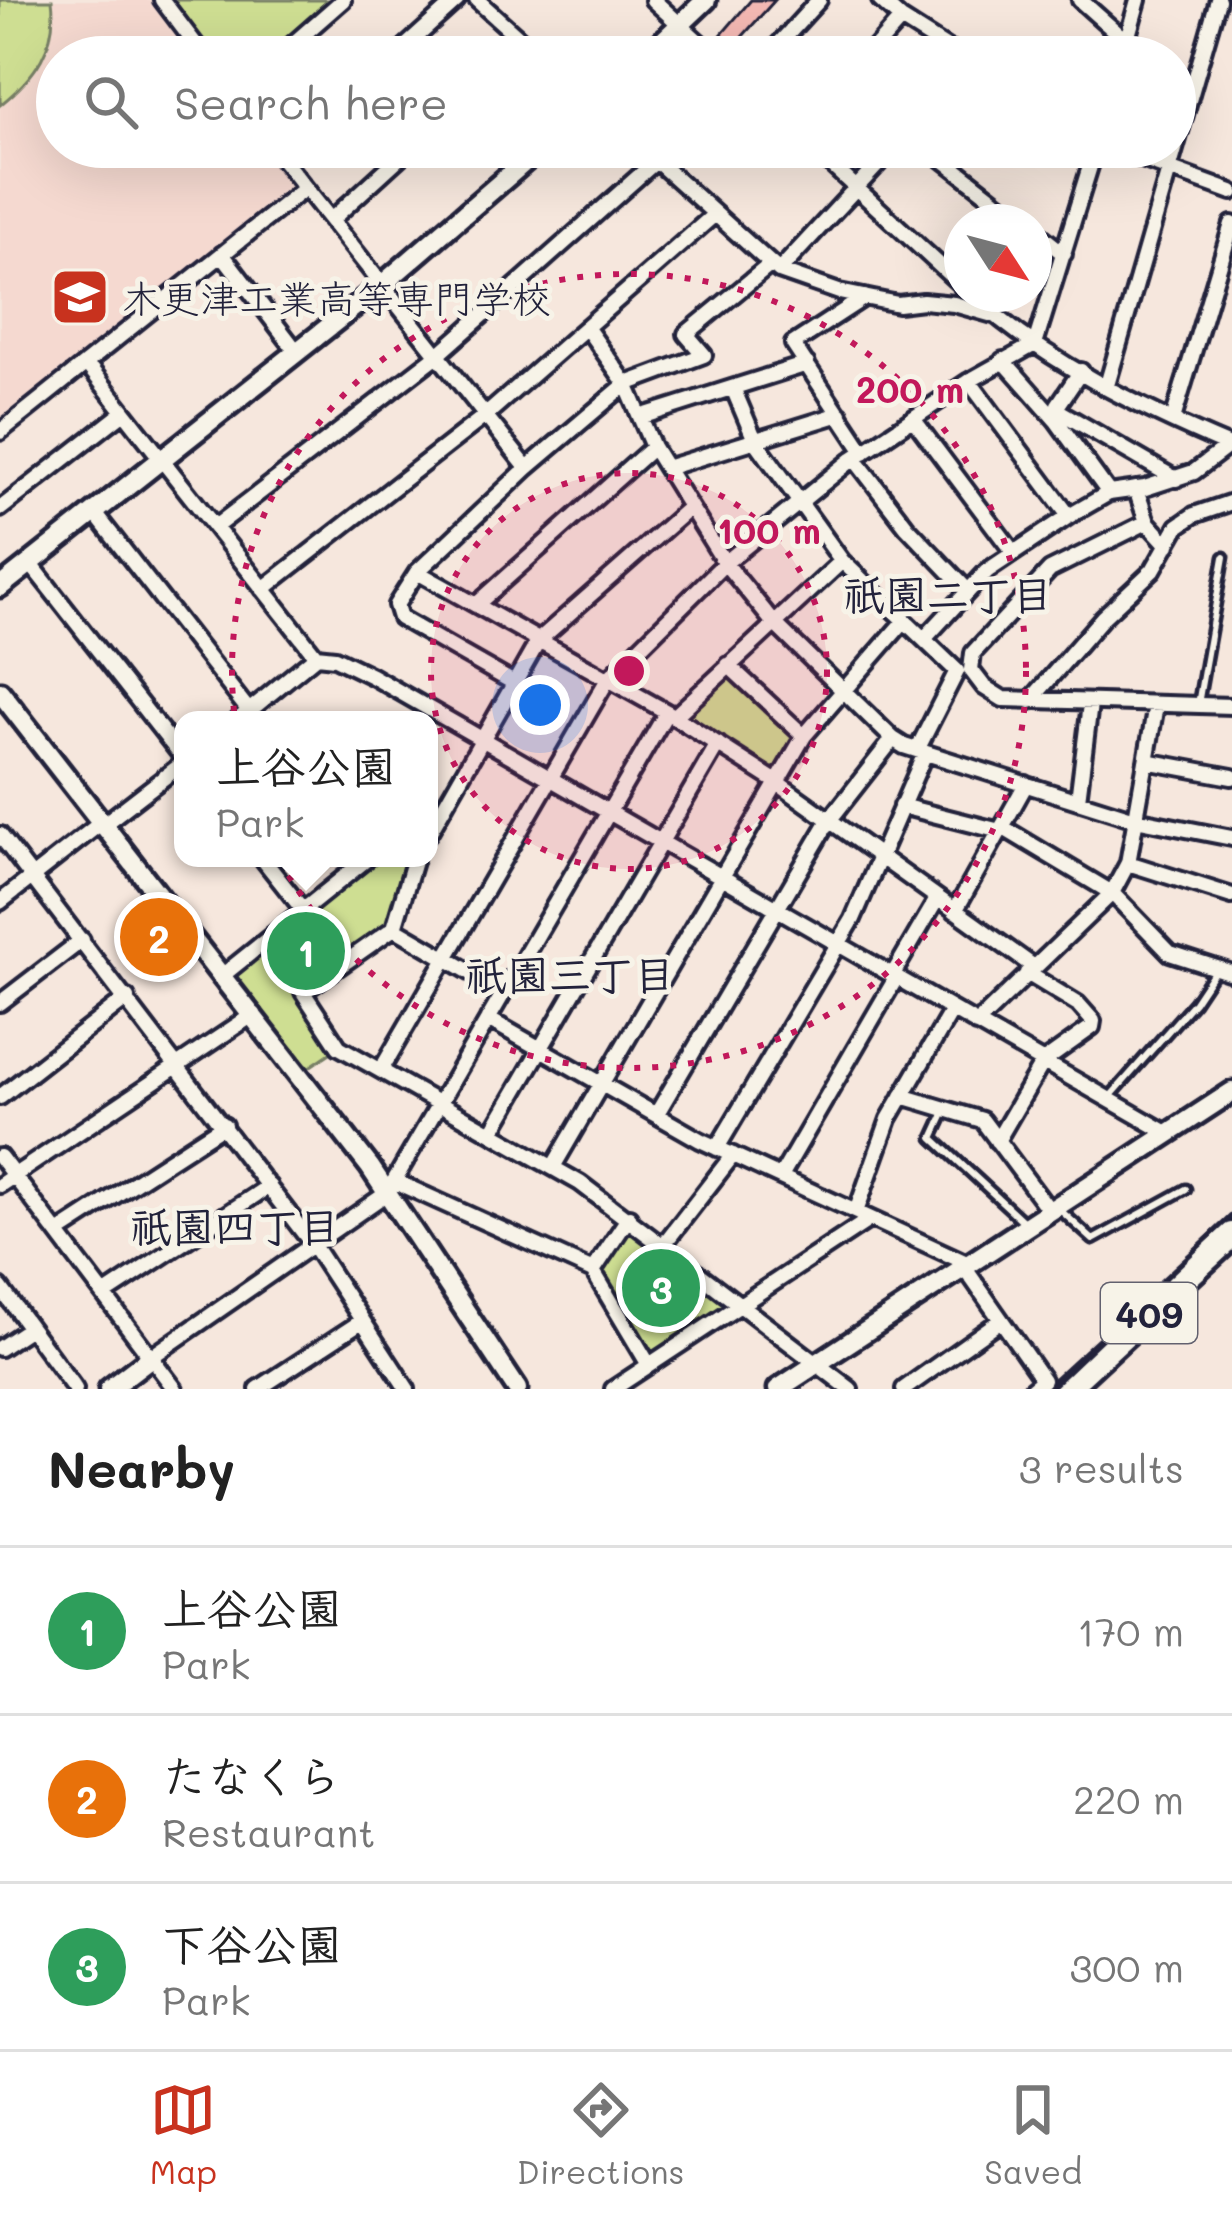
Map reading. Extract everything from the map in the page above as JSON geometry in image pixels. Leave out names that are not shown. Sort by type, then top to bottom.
[{"type":"highway","name":"409","points":[[1065,1389],[1232,1235]]},
{"type":"street","points":[[162,0],[189,36]]},
{"type":"street","points":[[302,36],[343,0]]},
{"type":"street","points":[[417,36],[457,0]]},
{"type":"street","points":[[477,0],[516,36]]},
{"type":"street","points":[[653,0],[692,36]]},
{"type":"street","points":[[671,36],[706,0]]},
{"type":"street","points":[[786,36],[819,0]]},
{"type":"street","points":[[880,0],[928,36]]},
{"type":"street","points":[[1080,0],[1112,36]]},
{"type":"street","points":[[1128,36],[1138,0]]},
{"type":"street","points":[[1196,78],[1218,0]]},
{"type":"street","points":[[886,36],[901,19]]},
{"type":"street","points":[[289,168],[527,468]]},
{"type":"street","points":[[331,220],[388,168]]},
{"type":"street","points":[[0,587],[383,284],[518,168]]},
{"type":"street","points":[[214,527],[439,355],[648,168]]},
{"type":"street","points":[[664,168],[775,268],[865,297],[898,304],[954,304],[993,315]]},
{"type":"street","points":[[835,168],[944,269]]},
{"type":"street","points":[[514,682],[400,618],[395,605],[417,572],[527,468],[626,384],[704,355],[686,334],[775,268],[875,168]]},
{"type":"street","points":[[955,168],[1000,204]]},
{"type":"street","points":[[380,1070],[608,679],[725,562],[859,455],[969,381],[1036,344],[1090,168]]},
{"type":"street","points":[[1162,168],[1232,192]]},
{"type":"street","points":[[1108,385],[1171,168]]},
{"type":"street","points":[[0,432],[304,188]]},
{"type":"street","points":[[263,589],[486,415],[715,214]]},
{"type":"street","points":[[1174,419],[1232,224]]},
{"type":"street","points":[[1052,244],[1064,254]]},
{"type":"street","points":[[222,254],[297,352]]},
{"type":"street","points":[[865,297],[794,344],[907,527],[968,591]]},
{"type":"street","points":[[925,638],[1012,552],[1069,516],[1109,494],[1175,479],[1230,446],[1108,385],[990,312]]},
{"type":"street","points":[[586,327],[626,384],[653,447],[725,562],[773,622],[893,739],[1136,819],[1232,838]]},
{"type":"street","points":[[1003,360],[1057,415],[1109,494]]},
{"type":"street","points":[[86,363],[316,656],[335,658],[432,711]]},
{"type":"street","points":[[640,417],[807,364]]},
{"type":"street","points":[[1057,415],[1082,370]]},
{"type":"street","points":[[969,381],[1069,516]]},
{"type":"street","points":[[717,1148],[853,919],[957,670],[842,561],[755,440],[733,388]]},
{"type":"street","points":[[0,509],[124,412]]},
{"type":"street","points":[[666,468],[840,414]]},
{"type":"street","points":[[1057,415],[1175,479]]},
{"type":"street","points":[[914,420],[1012,552]]},
{"type":"street","points":[[476,605],[653,447]]},
{"type":"street","points":[[1136,489],[1147,522],[1168,545]]},
{"type":"street","points":[[1030,701],[1103,617],[1153,570],[1178,526],[1232,502]]},
{"type":"street","points":[[438,817],[539,640],[690,507]]},
{"type":"street","points":[[94,512],[243,711]]},
{"type":"street","points":[[1147,522],[1050,569],[974,653],[971,670],[1003,699],[1232,706]]},
{"type":"street","points":[[109,1389],[390,1187],[671,714],[842,561]]},
{"type":"street","points":[[30,563],[174,748]]},
{"type":"street","points":[[417,572],[671,714],[776,781],[1078,1004],[1094,1021],[1093,1027],[1042,1062],[998,1141]]},
{"type":"street","points":[[553,1167],[804,736],[904,621]]},
{"type":"street","points":[[255,711],[316,656]]},
{"type":"street","points":[[728,665],[804,736]]},
{"type":"street","points":[[0,692],[390,1187],[517,1389]]},
{"type":"street","points":[[1078,800],[1090,704]]},
{"type":"street","points":[[976,1024],[1112,893],[1127,863],[1156,705]]},
{"type":"street","points":[[438,714],[1168,1134]]},
{"type":"street","points":[[656,1115],[828,822],[893,739]]},
{"type":"street","points":[[492,1132],[718,744]]},
{"type":"street","points":[[1146,761],[1232,777]]},
{"type":"street","points":[[0,902],[174,767]]},
{"type":"street","points":[[955,911],[1025,784]]},
{"type":"street","points":[[901,806],[1001,829],[1112,893],[1170,953],[1224,971]]},
{"type":"street","points":[[0,835],[313,1245],[407,1389]]},
{"type":"street","points":[[1127,863],[1232,896]]},
{"type":"street","points":[[269,867],[303,910]]},
{"type":"street","points":[[223,974],[354,867]]},
{"type":"street","points":[[412,867],[394,928],[303,992],[339,1047],[553,1167],[629,1217],[850,1389]]},
{"type":"street","points":[[781,1176],[937,899]]},
{"type":"street","points":[[394,928],[504,992]]},
{"type":"street","points":[[0,1003],[82,940]]},
{"type":"street","points":[[0,1097],[127,998]]},
{"type":"street","points":[[613,1389],[741,1305],[863,1216],[889,1119],[952,1010]]},
{"type":"street","points":[[0,1185],[254,1014]]},
{"type":"street","points":[[488,1019],[717,1148],[967,1265],[1043,1380],[1032,1389]]},
{"type":"street","points":[[778,1389],[1232,1092]]},
{"type":"street","points":[[902,1096],[982,1120],[1053,1209]]},
{"type":"street","points":[[59,1232],[224,1125]]},
{"type":"street","points":[[664,1244],[733,1155]]},
{"type":"street","points":[[0,1157],[175,1389]]},
{"type":"street","points":[[105,1294],[269,1186]]},
{"type":"street","points":[[390,1187],[593,1270],[649,1365]]},
{"type":"street","points":[[593,1270],[629,1217]]},
{"type":"street","points":[[0,1287],[75,1389]]},
{"type":"street","points":[[904,1389],[1001,1320]]},
{"type":"street","points":[[258,1389],[362,1321]]},
{"type":"street","points":[[0,1348],[30,1328]]},
{"type":"lane","points":[[1198,704],[1224,557]]},
{"type":"lane","points":[[1108,1099],[1224,971]]},
{"type":"lane","points":[[947,1109],[933,1138],[1028,1226]]},
{"type":"lane","points":[[1053,1209],[1093,1240],[1186,1189]]},
{"type":"shaded area","name":"木更津工業高等専門学校","points":[[0,0],[152,0],[179,36],[36,36],[36,168],[280,168],[294,187],[0,426]]},
{"type":"green space","points":[[0,0],[52,0],[50,36],[36,36],[36,67],[0,105]]},
{"type":"green space","points":[[170,0],[334,0],[294,36],[197,36]]},
{"type":"green space","points":[[728,665],[804,736],[775,781],[674,717]]},
{"type":"green space","points":[[357,867],[412,867],[394,928],[304,991],[339,1047],[299,1074],[223,975]]},
{"type":"green space","points":[[629,1217],[741,1305],[649,1365],[593,1271]]},
{"type":"building","points":[[751,0],[775,0],[743,36],[721,35]]},
{"type":"building","points":[[159,918],[177,941],[157,958],[137,936]]},
{"type":"railway","points":[[1049,1389],[1232,1215]]},
{"type":"place","name":"木更津工業高等専門学校","points":[[80,297]]},
{"type":"place","name":"たなくら","points":[[159,937]]},
{"type":"place","name":"上谷公園","points":[[306,951]]},
{"type":"place","name":"下谷公園","points":[[661,1288]]},
{"type":"district","name":"祇園二丁目","points":[[948,593]]},
{"type":"district","name":"祇園三丁目","points":[[570,973]]},
{"type":"district","name":"祇園四丁目","points":[[235,1225]]}]
